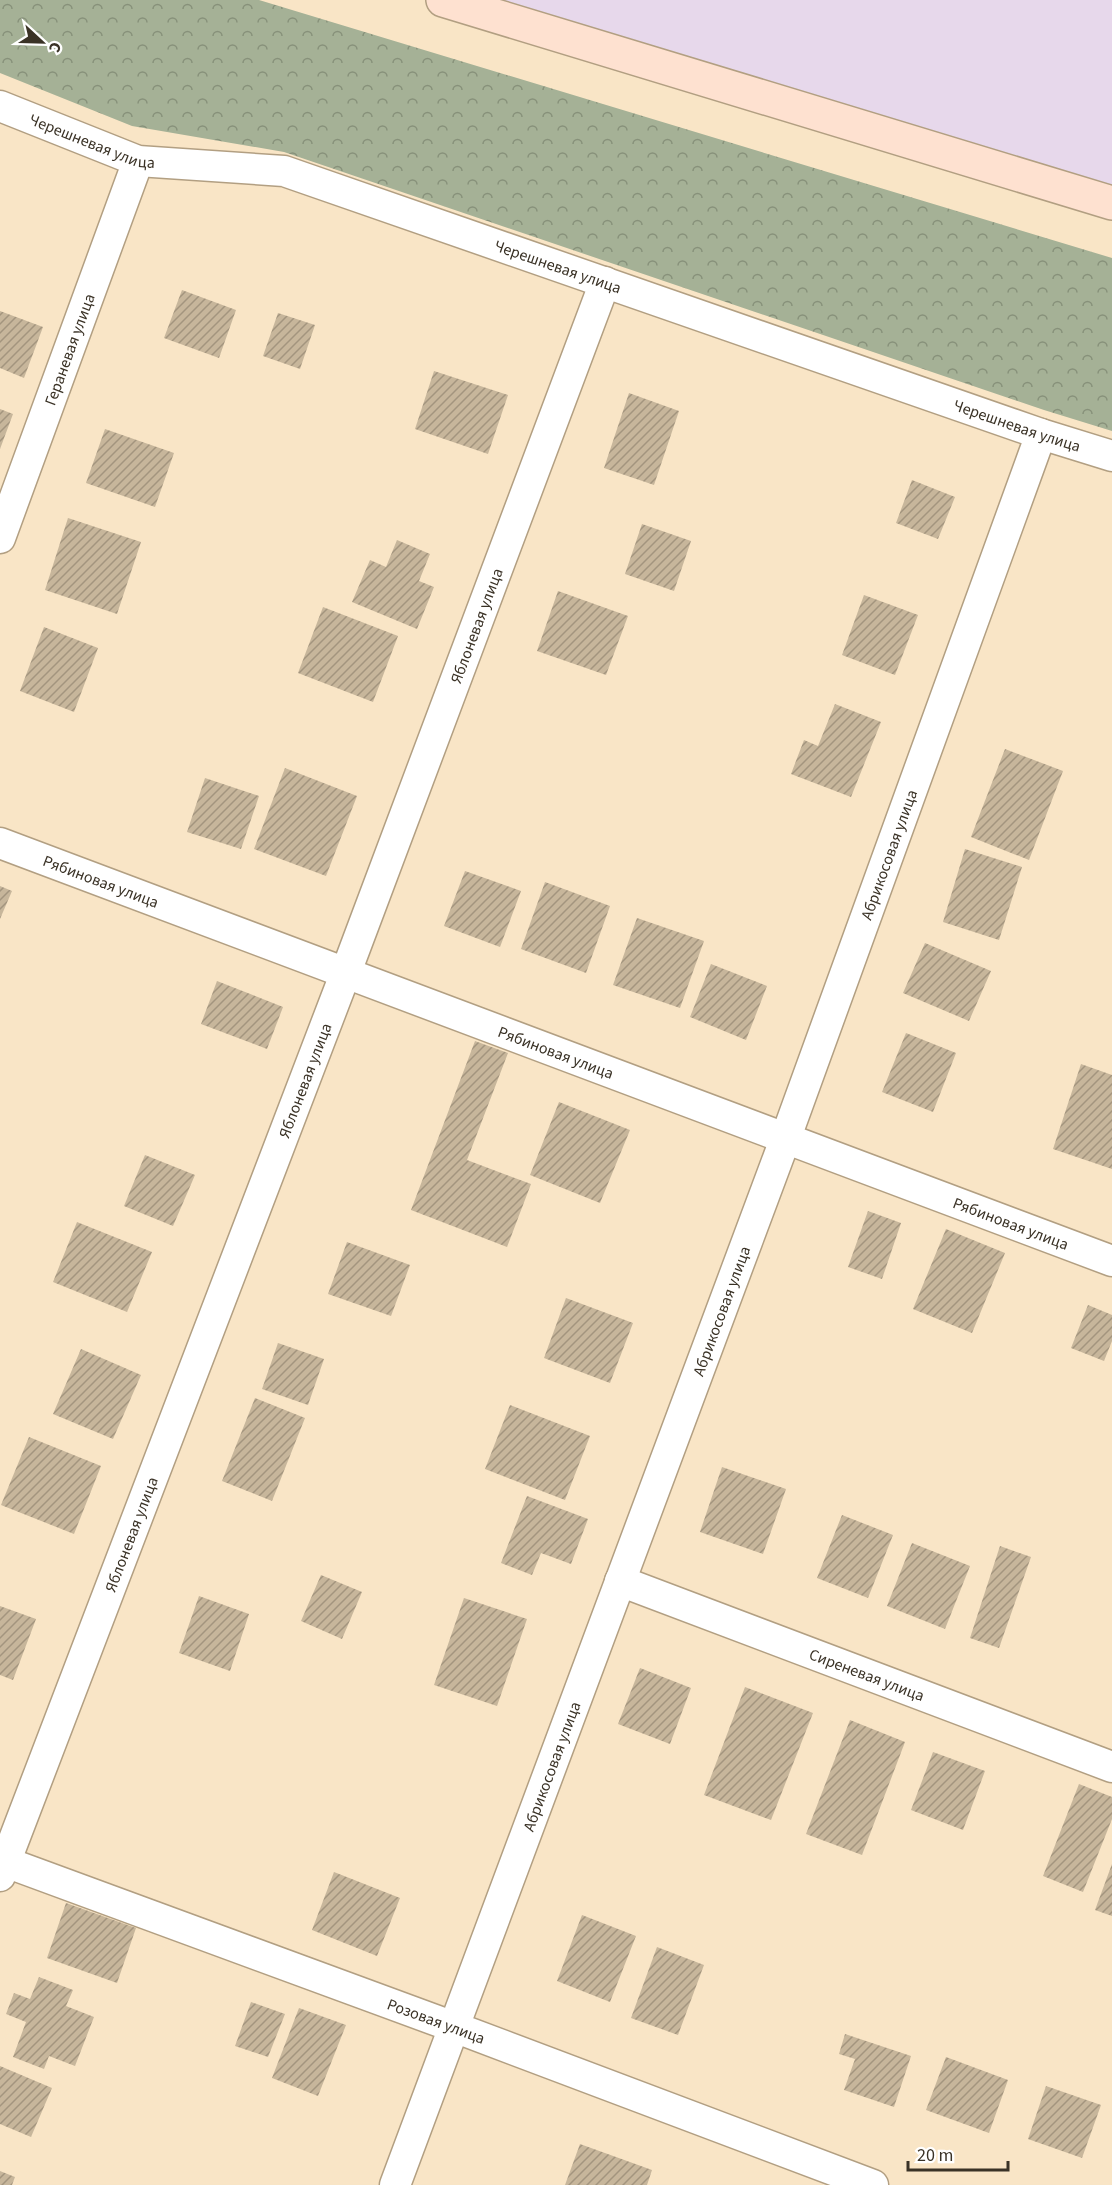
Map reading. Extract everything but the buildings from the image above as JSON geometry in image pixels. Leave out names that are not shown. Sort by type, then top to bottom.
[{"type":"street","points":[[443,0],[1112,203]]},
{"type":"street","name":"Черешневая улица","points":[[0,106],[138,161],[284,171],[1041,434],[1112,456]]},
{"type":"street","name":"Гераневая улица","points":[[0,538],[138,161]]},
{"type":"street","name":"Яблоневая улица","points":[[2,1866],[346,972],[605,282]]},
{"type":"street","name":"Абрикосовая улица","points":[[395,2185],[786,1137],[1041,434]]},
{"type":"street","name":"Рябиновая улица","points":[[0,843],[1112,1261]]},
{"type":"street","name":"Сиреневая улица","points":[[620,1581],[1112,1767]]},
{"type":"street","name":"Розовая улица","points":[[2,1866],[454,2027],[873,2185]]},
{"type":"shaded area","points":[[492,0],[1112,0],[1112,185]]},
{"type":"green space","points":[[0,0],[259,0],[1112,258],[1112,431],[1044,410],[284,152],[132,126],[0,73]]}]
